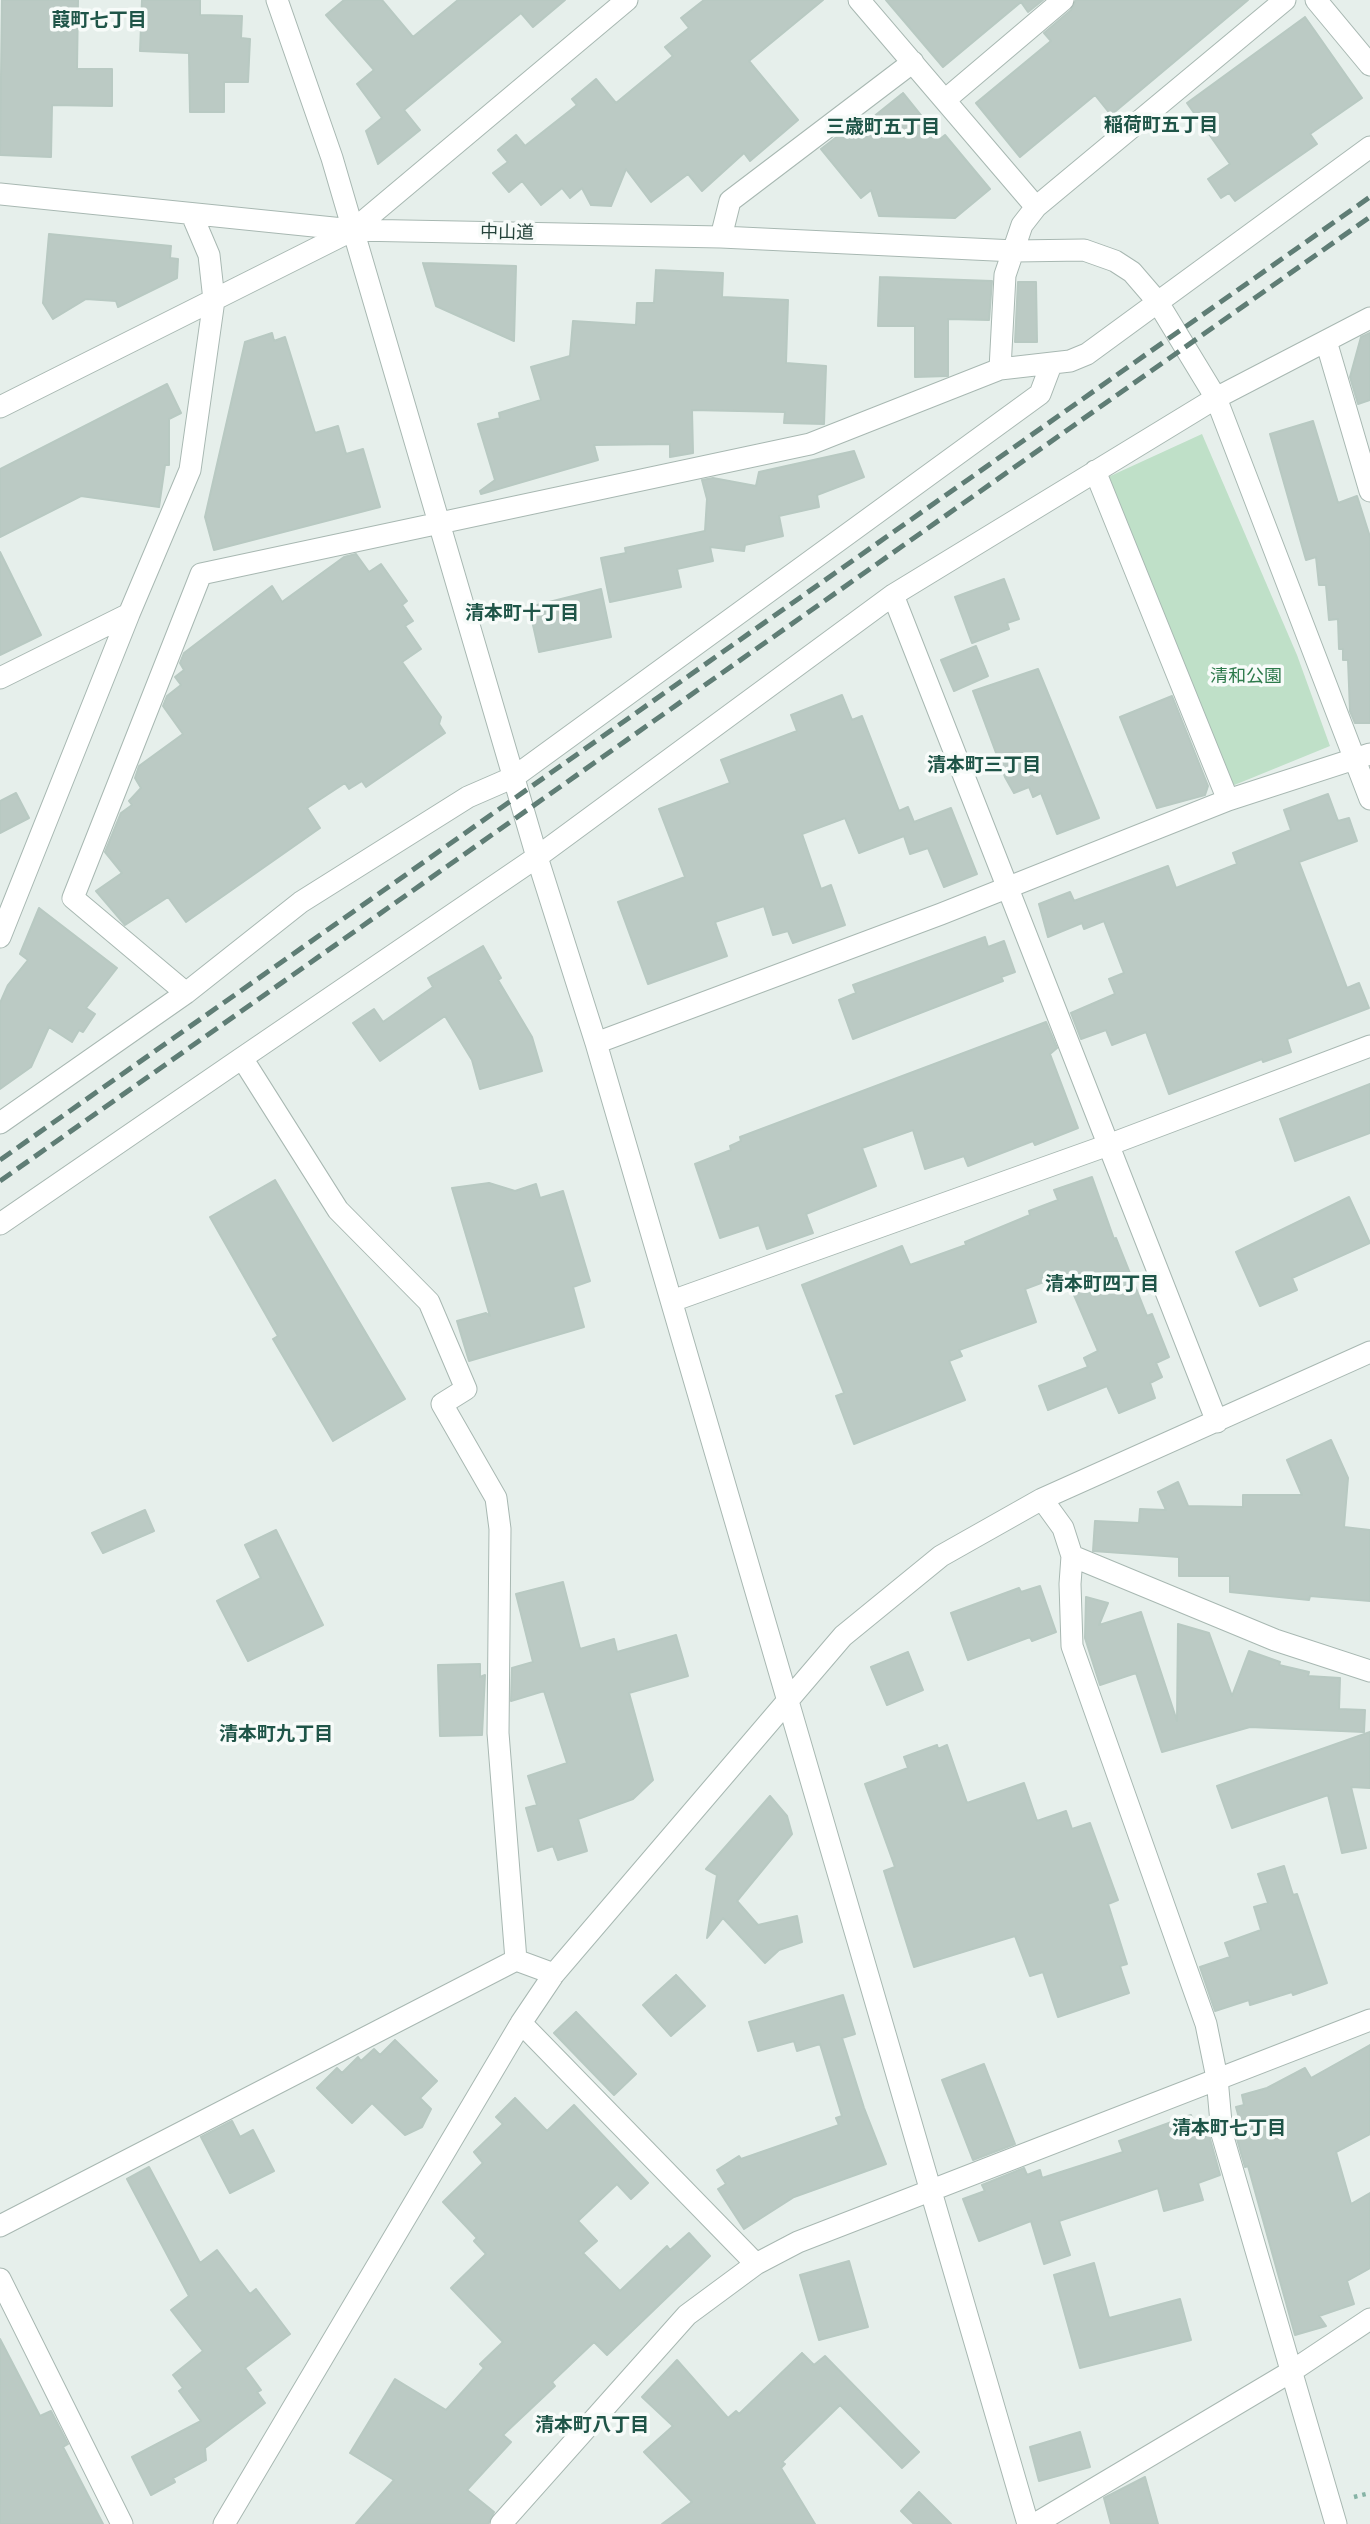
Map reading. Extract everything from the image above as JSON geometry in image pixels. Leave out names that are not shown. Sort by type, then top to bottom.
[{"type":"street","points":[[278,0],[353,230],[537,857],[596,1043],[789,1696],[1028,2524]]},
{"type":"street","points":[[0,407],[353,230],[627,0]]},
{"type":"street","points":[[859,0],[1036,207]]},
{"type":"street","points":[[945,100],[1063,0]]},
{"type":"street","points":[[1000,369],[1005,275],[1022,225],[1036,207],[1285,0]]},
{"type":"street","points":[[1316,0],[1370,65]]},
{"type":"street","points":[[721,237],[730,201],[913,62]]},
{"type":"street","points":[[186,993],[73,898],[201,575],[810,444],[1000,369],[1028,363],[1051,365],[1087,354],[1370,147]]},
{"type":"street","name":"中山道","points":[[0,194],[353,230],[721,237],[1015,251],[1084,250],[1115,261],[1132,272],[1157,301],[1216,398],[1362,756],[1370,799]]},
{"type":"street","points":[[0,937],[129,614],[190,470],[214,300],[209,254],[192,215]]},
{"type":"street","points":[[0,1224],[537,857],[893,595],[1216,398],[1370,318]]},
{"type":"street","points":[[1326,341],[1370,491]]},
{"type":"street","points":[[0,1123],[186,993],[302,902],[468,797],[514,777],[1040,394],[1051,365]]},
{"type":"street","points":[[1096,471],[1228,800]]},
{"type":"street","points":[[893,595],[1006,888],[1111,1144],[1217,1422]]},
{"type":"street","points":[[0,678],[129,614]]},
{"type":"street","points":[[596,1043],[1006,888],[1228,800],[1362,756]]},
{"type":"street","points":[[672,1301],[1111,1144],[1370,1046]]},
{"type":"street","points":[[242,1058],[338,1210],[429,1302],[466,1389],[442,1404],[496,1497],[500,1529],[498,1733],[516,1960]]},
{"type":"street","points":[[223,2524],[521,2023],[554,1974],[843,1636],[941,1556],[1042,1499],[1370,1352]]},
{"type":"street","points":[[1042,1499],[1063,1528],[1072,1556],[1072,1646],[1206,2024],[1217,2078],[1222,2134],[1336,2524]]},
{"type":"street","points":[[1072,1556],[1275,1640],[1370,1671]]},
{"type":"street","points":[[0,2226],[516,1960],[554,1974]]},
{"type":"street","points":[[501,2524],[687,2315],[756,2264],[798,2242],[1370,2020]]},
{"type":"street","points":[[521,2023],[756,2264]]},
{"type":"street","points":[[0,2279],[122,2524]]},
{"type":"street","points":[[1035,2524],[1292,2371],[1370,2319]]},
{"type":"green space","name":"清和公園","points":[[1202,434],[1297,655],[1330,746],[1232,786],[1106,478]]},
{"type":"building","points":[[2,0],[78,0],[77,69],[112,69],[112,106],[52,105],[51,157],[0,155]]},
{"type":"building","points":[[142,0],[200,0],[200,15],[242,16],[241,38],[250,39],[248,82],[224,82],[224,112],[190,112],[189,53],[140,51]]},
{"type":"building","points":[[344,0],[382,0],[413,37],[458,0],[565,0],[533,27],[521,13],[404,110],[420,130],[378,164],[366,131],[382,118],[357,84],[374,70],[326,15]]},
{"type":"building","points":[[704,0],[823,0],[749,61],[798,120],[750,161],[744,153],[702,191],[688,174],[651,202],[626,169],[611,206],[591,205],[582,188],[570,198],[562,188],[541,205],[522,181],[509,192],[493,173],[508,162],[498,150],[516,135],[525,146],[577,105],[572,99],[596,79],[616,103],[673,56],[665,47],[689,28],[681,18]]},
{"type":"building","points":[[886,0],[1043,0],[1028,12],[1021,2],[943,67]]},
{"type":"building","points":[[1076,0],[1248,0],[1111,115],[1095,95],[1020,157],[976,103],[1051,41],[1044,33],[1071,10]]},
{"type":"building","points":[[1305,17],[1362,98],[1310,134],[1317,144],[1235,201],[1229,193],[1221,198],[1208,179],[1230,164],[1187,103]]},
{"type":"building","points":[[903,93],[940,139],[945,135],[990,189],[955,218],[879,216],[871,190],[861,198],[821,149],[852,125],[857,130]]},
{"type":"building","points":[[49,234],[171,246],[170,258],[178,259],[177,278],[118,307],[116,301],[86,299],[53,319],[43,303]]},
{"type":"building","points":[[423,263],[516,266],[514,341],[436,306]]},
{"type":"building","points":[[656,270],[723,273],[722,297],[788,300],[786,363],[826,366],[824,424],[784,423],[785,412],[692,410],[693,453],[670,457],[670,444],[594,445],[598,460],[481,494],[480,491],[495,480],[478,424],[500,418],[499,413],[541,400],[531,367],[570,356],[573,321],[636,325],[637,303],[654,303]]},
{"type":"building","points":[[880,277],[992,281],[989,320],[948,319],[948,376],[915,377],[915,326],[878,326]]},
{"type":"building","points":[[1018,282],[1036,282],[1037,342],[1015,342]]},
{"type":"building","points":[[272,333],[274,341],[285,337],[315,433],[338,426],[346,454],[363,449],[380,507],[214,550],[205,517],[245,342]]},
{"type":"building","points":[[1370,333],[1370,400],[1358,404],[1350,377],[1361,337]]},
{"type":"building","points":[[167,384],[181,413],[169,419],[169,465],[165,465],[159,507],[81,496],[0,537],[0,469]]},
{"type":"building","points":[[1313,421],[1338,503],[1357,496],[1370,537],[1370,723],[1355,723],[1350,711],[1348,660],[1343,660],[1343,649],[1339,649],[1338,619],[1329,620],[1326,585],[1319,585],[1316,557],[1306,560],[1270,434]]},
{"type":"building","points":[[854,451],[864,477],[817,495],[819,507],[779,516],[783,536],[745,545],[744,551],[710,547],[713,561],[677,569],[681,587],[610,602],[601,558],[626,553],[625,548],[705,531],[707,499],[702,480],[713,478],[756,486],[759,472]]},
{"type":"building","points":[[0,552],[41,635],[0,655]]},
{"type":"building","points":[[356,554],[369,572],[381,564],[407,601],[402,605],[413,621],[405,626],[421,649],[402,662],[441,717],[439,724],[445,733],[366,787],[362,781],[349,789],[345,783],[307,808],[320,828],[186,922],[168,897],[125,925],[96,891],[122,873],[105,852],[121,813],[132,805],[129,801],[141,788],[135,778],[139,766],[183,734],[163,706],[167,696],[181,685],[175,677],[184,670],[180,663],[184,653],[272,586],[282,602],[344,557]]},
{"type":"building","points":[[1004,579],[1019,619],[1007,623],[1009,629],[972,643],[955,597]]},
{"type":"building","points":[[601,589],[611,637],[539,652],[529,607]]},
{"type":"building","points":[[976,646],[988,676],[954,691],[941,660]]},
{"type":"building","points":[[1038,669],[1099,818],[1057,834],[1041,793],[1033,797],[1029,787],[1014,793],[1005,777],[973,691]]},
{"type":"building","points":[[842,695],[852,720],[862,716],[899,811],[908,807],[914,822],[951,808],[977,874],[944,887],[928,848],[910,854],[904,836],[859,853],[845,818],[802,834],[821,889],[831,885],[845,925],[793,943],[788,931],[773,935],[764,906],[715,922],[727,956],[648,984],[618,902],[685,877],[659,809],[730,783],[721,760],[797,731],[791,715]]},
{"type":"building","points":[[1172,696],[1208,786],[1205,795],[1157,808],[1120,717]]},
{"type":"building","points":[[16,793],[29,818],[0,833],[0,801]]},
{"type":"building","points":[[1328,794],[1338,821],[1349,818],[1357,841],[1299,862],[1347,988],[1359,983],[1369,1008],[1287,1039],[1291,1052],[1263,1062],[1262,1059],[1169,1094],[1146,1032],[1112,1045],[1106,1030],[1081,1039],[1071,1013],[1115,994],[1109,979],[1124,973],[1104,921],[1084,929],[1082,923],[1048,937],[1039,904],[1070,892],[1074,901],[1168,866],[1176,888],[1237,864],[1233,853],[1291,830],[1284,810]]},
{"type":"building","points":[[39,908],[117,968],[86,1008],[95,1014],[83,1032],[79,1030],[72,1042],[49,1027],[31,1067],[0,1089],[0,1003],[8,985],[28,960],[20,954]]},
{"type":"building","points":[[985,937],[988,947],[1004,941],[1015,972],[1001,977],[1003,981],[853,1039],[839,1000],[856,993],[853,985]]},
{"type":"building","points":[[483,946],[501,978],[498,980],[532,1037],[542,1071],[480,1089],[472,1060],[445,1016],[380,1061],[353,1023],[374,1009],[383,1022],[433,987],[428,978]]},
{"type":"building","points":[[1046,1022],[1057,1048],[1050,1054],[1078,1128],[1035,1145],[1033,1141],[968,1166],[964,1156],[925,1169],[913,1130],[862,1148],[876,1186],[806,1214],[813,1233],[767,1249],[759,1225],[720,1238],[695,1164],[731,1150],[730,1146],[741,1141],[740,1137]]},
{"type":"building","points":[[1370,1084],[1370,1133],[1295,1161],[1280,1119]]},
{"type":"building","points":[[1092,1177],[1114,1239],[1116,1238],[1147,1316],[1152,1314],[1169,1357],[1156,1363],[1162,1377],[1150,1383],[1155,1398],[1119,1413],[1107,1386],[1048,1410],[1039,1386],[1088,1367],[1084,1358],[1098,1351],[1065,1274],[1025,1289],[1036,1322],[959,1350],[962,1356],[949,1361],[965,1400],[854,1444],[836,1396],[844,1393],[802,1285],[902,1246],[910,1265],[966,1245],[965,1242],[1030,1215],[1029,1211],[1058,1200],[1054,1190]]},
{"type":"building","points":[[275,1180],[405,1399],[333,1441],[273,1339],[278,1336],[210,1217]]},
{"type":"building","points":[[489,1183],[515,1191],[536,1184],[540,1198],[563,1191],[590,1281],[573,1287],[584,1327],[469,1361],[457,1321],[486,1313],[490,1316],[452,1188]]},
{"type":"building","points":[[1349,1197],[1370,1243],[1292,1278],[1297,1290],[1260,1306],[1236,1252]]},
{"type":"building","points":[[1331,1440],[1348,1478],[1344,1527],[1370,1530],[1370,1601],[1310,1596],[1309,1600],[1230,1592],[1230,1576],[1179,1576],[1179,1557],[1093,1551],[1095,1521],[1139,1523],[1140,1509],[1166,1510],[1158,1492],[1178,1482],[1188,1506],[1243,1507],[1243,1495],[1302,1495],[1287,1460]]},
{"type":"building","points":[[145,1510],[154,1531],[103,1553],[92,1533]]},
{"type":"building","points":[[276,1530],[323,1625],[248,1661],[217,1601],[261,1578],[245,1545]]},
{"type":"building","points":[[563,1582],[580,1649],[614,1639],[617,1652],[676,1635],[688,1676],[629,1693],[653,1780],[633,1799],[578,1819],[587,1851],[558,1860],[553,1846],[538,1851],[526,1808],[537,1805],[528,1776],[567,1763],[544,1691],[511,1701],[512,1668],[533,1662],[516,1594]]},
{"type":"building","points":[[1040,1586],[1056,1632],[1032,1641],[1030,1637],[968,1660],[951,1613],[1019,1588],[1021,1592]]},
{"type":"building","points":[[1086,1597],[1108,1603],[1099,1625],[1141,1612],[1177,1721],[1178,1624],[1209,1633],[1232,1696],[1249,1651],[1280,1662],[1279,1665],[1309,1672],[1308,1676],[1340,1678],[1339,1709],[1365,1710],[1364,1732],[1250,1727],[1162,1752],[1136,1673],[1100,1685],[1085,1638]]},
{"type":"building","points":[[908,1652],[923,1690],[887,1705],[871,1667]]},
{"type":"building","points":[[480,1664],[480,1677],[485,1675],[482,1735],[440,1736],[438,1665]]},
{"type":"building","points":[[1370,1732],[1370,1788],[1351,1787],[1366,1848],[1342,1853],[1328,1795],[1232,1828],[1217,1786]]},
{"type":"building","points":[[937,1745],[938,1749],[947,1745],[967,1803],[1024,1783],[1037,1821],[1066,1811],[1072,1829],[1090,1823],[1118,1900],[1108,1904],[1127,1964],[1120,1966],[1129,1993],[1058,2017],[1043,1972],[1030,1976],[1015,1936],[914,1967],[884,1871],[895,1867],[865,1784],[908,1768],[904,1757]]},
{"type":"building","points":[[770,1796],[787,1816],[792,1834],[737,1901],[758,1925],[797,1916],[802,1942],[779,1950],[765,1963],[723,1918],[707,1938],[717,1875],[706,1869]]},
{"type":"building","points":[[1284,1866],[1293,1895],[1297,1894],[1327,1983],[1293,1995],[1292,1992],[1250,2005],[1249,2000],[1215,2011],[1200,1967],[1230,1957],[1225,1943],[1261,1930],[1254,1907],[1268,1903],[1258,1874]]},
{"type":"building","points":[[676,1975],[705,2006],[671,2036],[643,2005]]},
{"type":"building","points":[[843,1995],[855,2034],[842,2038],[864,2108],[886,2164],[794,2197],[744,2229],[718,2189],[726,2184],[717,2170],[739,2156],[741,2159],[839,2125],[836,2118],[842,2116],[820,2044],[797,2051],[794,2041],[758,2051],[749,2022]]},
{"type":"building","points":[[576,2012],[636,2074],[614,2095],[554,2033]]},
{"type":"building","points":[[395,2040],[437,2081],[420,2098],[431,2109],[422,2127],[405,2135],[372,2103],[352,2123],[317,2088],[337,2068],[342,2073],[358,2057],[361,2061],[374,2049],[380,2055]]},
{"type":"building","points":[[1370,2045],[1370,2134],[1336,2152],[1351,2204],[1370,2193],[1370,2268],[1347,2281],[1354,2304],[1319,2316],[1326,2326],[1295,2335],[1248,2166],[1245,2167],[1235,2132],[1235,2127],[1241,2125],[1236,2107],[1244,2105],[1242,2095],[1267,2088],[1305,2068],[1311,2078]]},
{"type":"building","points":[[984,2064],[1015,2144],[973,2160],[942,2080]]},
{"type":"building","points":[[515,2098],[547,2131],[574,2105],[648,2183],[631,2199],[617,2184],[578,2221],[597,2241],[583,2253],[620,2291],[667,2246],[670,2250],[689,2233],[710,2256],[607,2355],[594,2342],[552,2382],[555,2386],[503,2435],[511,2442],[467,2490],[494,2512],[488,2524],[356,2524],[394,2480],[350,2453],[395,2379],[446,2410],[484,2368],[480,2364],[503,2342],[451,2288],[486,2254],[474,2241],[477,2238],[443,2202],[483,2163],[474,2152],[503,2124],[496,2117]]},
{"type":"building","points":[[1191,2115],[1200,2138],[1209,2135],[1220,2175],[1198,2183],[1203,2200],[1164,2211],[1158,2188],[1059,2221],[1070,2255],[1044,2264],[1031,2221],[979,2241],[963,2199],[985,2191],[982,2185],[1024,2168],[1027,2175],[1040,2170],[1042,2178],[1123,2152],[1119,2141]]},
{"type":"building","points":[[232,2121],[240,2137],[253,2130],[274,2171],[230,2193],[201,2137]]},
{"type":"building","points":[[149,2167],[200,2263],[217,2250],[250,2294],[256,2289],[290,2334],[245,2368],[261,2390],[257,2392],[265,2403],[205,2448],[206,2460],[173,2478],[175,2482],[151,2495],[132,2457],[201,2421],[179,2391],[183,2388],[173,2375],[203,2351],[171,2310],[189,2296],[127,2179]]},
{"type":"building","points":[[849,2261],[868,2327],[819,2340],[800,2275]]},
{"type":"building","points":[[1094,2263],[1109,2318],[1180,2299],[1191,2340],[1080,2368],[1054,2275]]},
{"type":"building","points":[[0,2339],[40,2416],[51,2411],[68,2444],[63,2447],[103,2524],[0,2524]]},
{"type":"building","points":[[802,2353],[814,2365],[825,2356],[919,2452],[902,2468],[840,2405],[782,2462],[785,2464],[781,2468],[815,2524],[662,2524],[692,2502],[644,2452],[673,2426],[642,2397],[677,2360],[728,2418],[736,2411],[739,2414]]},
{"type":"building","points":[[1080,2432],[1090,2467],[1039,2481],[1030,2447]]},
{"type":"building","points":[[1145,2477],[1158,2524],[1111,2524],[1104,2498]]},
{"type":"building","points":[[919,2492],[951,2524],[914,2524],[901,2511]]},
{"type":"railway","points":[[0,1160],[1370,197]]},
{"type":"railway","points":[[0,1181],[1370,217]]},
{"type":"district","name":"葭町七丁目","points":[[99,21]]},
{"type":"district","name":"稲荷町五丁目","points":[[1161,126]]},
{"type":"district","name":"三歳町五丁目","points":[[883,128]]},
{"type":"district","name":"清本町十丁目","points":[[522,614]]},
{"type":"district","name":"清本町三丁目","points":[[984,766]]},
{"type":"district","name":"清本町四丁目","points":[[1102,1285]]},
{"type":"district","name":"清本町九丁目","points":[[276,1735]]},
{"type":"district","name":"清本町七丁目","points":[[1229,2129]]},
{"type":"district","name":"清本町八丁目","points":[[592,2426]]}]
